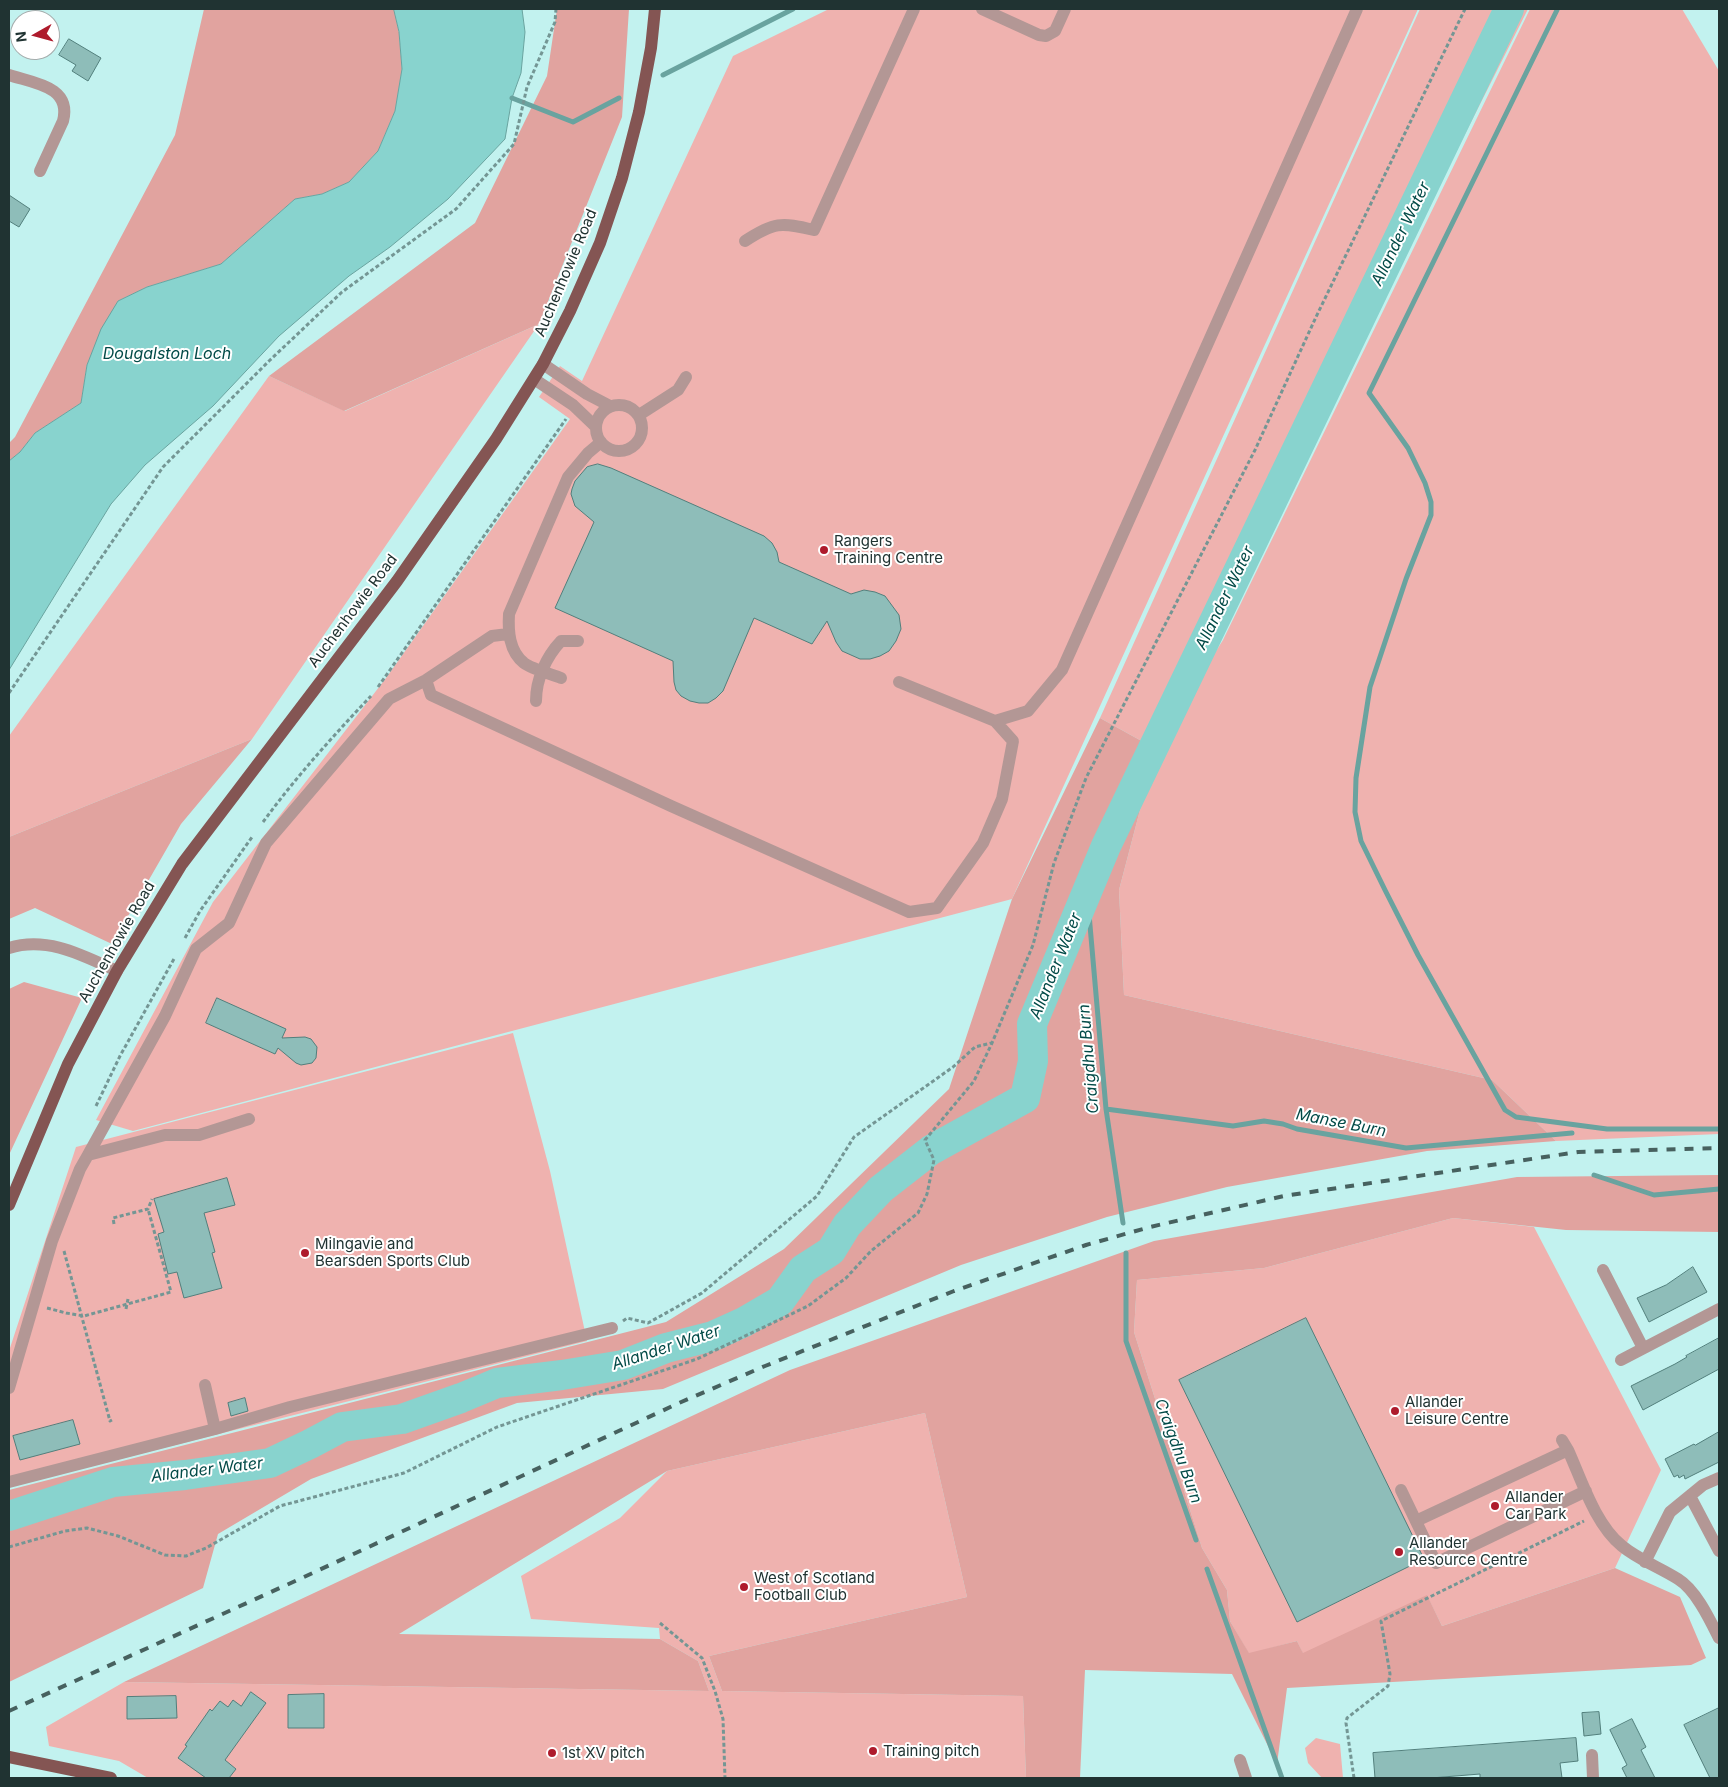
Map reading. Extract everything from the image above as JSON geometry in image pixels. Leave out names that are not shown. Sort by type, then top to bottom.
[{"type":"main road","name":"Auchenhowie Road","points":[[9,1205],[68,1064],[117,970],[182,864],[397,581],[496,439],[543,364],[570,311],[600,243],[622,178],[639,112],[651,48],[655,9]]},
{"type":"main road","points":[[9,1757],[111,1778]]},
{"type":"street","points":[[745,241],[765,228],[788,223],[814,230],[914,9]]},
{"type":"street","points":[[982,9],[1046,36],[1055,31],[1065,9]]},
{"type":"street","points":[[995,721],[1028,711],[1062,670],[1357,9]]},
{"type":"street","points":[[9,75],[52,89],[60,96],[65,113],[40,171]]},
{"type":"street","points":[[543,364],[587,394],[610,406]]},
{"type":"street","points":[[639,415],[678,390],[686,377]]},
{"type":"street","points":[[534,379],[573,405],[596,427]]},
{"type":"street","points":[[623,404],[635,410],[639,415],[643,432],[638,443],[628,450],[611,450],[601,442],[596,432],[600,414],[610,406],[623,404]]},
{"type":"street","points":[[561,678],[524,663],[515,652],[508,634],[509,614],[568,477],[588,453],[601,442]]},
{"type":"street","points":[[9,1388],[52,1241],[80,1169],[165,1016],[196,949],[229,922],[266,843],[389,699],[426,680],[492,636],[508,634]]},
{"type":"street","points":[[536,701],[536,687],[552,650],[561,641],[578,641]]},
{"type":"street","points":[[426,680],[431,695],[671,806],[909,912],[937,908],[983,842],[1002,799],[1013,741],[995,721],[899,682]]},
{"type":"street","points":[[9,948],[21,944],[57,945],[117,970]]},
{"type":"street","points":[[88,1155],[165,1135],[199,1135],[249,1119]]},
{"type":"street","points":[[1603,1270],[1643,1348]]},
{"type":"street","points":[[1621,1360],[1719,1309]]},
{"type":"street","points":[[9,1482],[290,1408],[612,1328]]},
{"type":"street","points":[[205,1385],[215,1429]]},
{"type":"street","points":[[1416,1522],[1565,1445],[1600,1520],[1621,1546],[1645,1562],[1680,1580],[1703,1606],[1719,1638]]},
{"type":"street","points":[[1645,1562],[1670,1512],[1703,1485],[1719,1478]]},
{"type":"street","points":[[1401,1490],[1436,1563],[1586,1491]]},
{"type":"street","points":[[1690,1496],[1719,1551]]},
{"type":"street","points":[[1592,1755],[1593,1778]]},
{"type":"street","points":[[1240,1760],[1246,1778]]},
{"type":"path","points":[[9,693],[163,467],[269,361],[342,292],[456,209],[514,144],[527,86],[555,22],[556,9]]},
{"type":"path","points":[[9,1547],[65,1531],[87,1528],[118,1536],[165,1556],[186,1556],[206,1548],[280,1506],[404,1473],[496,1427],[697,1359],[808,1306],[846,1278],[871,1251],[918,1213],[927,1194],[934,1160],[925,1140],[974,1081],[992,1043],[1032,945],[1054,863],[1086,778],[1255,450],[1316,317],[1464,9]]},
{"type":"path","points":[[612,1328],[627,1318],[648,1323],[702,1294],[817,1196],[854,1136],[953,1067],[975,1047],[992,1043]]},
{"type":"path","points":[[62,1313],[82,1316],[171,1292],[148,1209],[152,1199]]},
{"type":"path","points":[[114,1224],[113,1218],[148,1209]]},
{"type":"path","points":[[57,1227],[110,1421],[112,1420]]},
{"type":"path","points":[[125,1299],[126,1309]]},
{"type":"path","points":[[1354,1778],[1346,1723],[1348,1718],[1388,1686],[1390,1674],[1381,1621],[1600,1520]]},
{"type":"path","points":[[660,1623],[702,1658],[715,1691],[723,1719],[725,1778]]},
{"type":"shaded area","points":[[204,9],[394,9],[399,32],[402,69],[395,111],[378,151],[349,182],[322,194],[295,199],[221,264],[147,287],[118,301],[87,365],[81,403],[35,433],[20,452],[9,461],[9,443],[15,437],[175,135]]},
{"type":"shaded area","points":[[557,9],[629,9],[622,117],[539,324],[344,411],[269,376],[475,223],[547,76]]},
{"type":"shaded area","name":"Rangers Training Centre","points":[[829,9],[1418,9],[1012,899],[133,1131],[96,1120],[213,902],[386,678],[570,419],[539,397],[560,366],[582,381],[733,56]]},
{"type":"shaded area","points":[[1420,9],[1528,9],[1159,741],[1223,640],[1530,9],[1682,9],[1719,71],[1719,1134],[1556,1141],[1492,1080],[1124,995],[1119,890],[1156,749],[1100,718]]},
{"type":"shaded area","points":[[539,324],[252,739],[9,837],[9,736],[269,376],[345,411]]},
{"type":"shaded area","points":[[1100,718],[1156,749],[1119,890],[1124,995],[1492,1080],[1556,1141],[1427,1151],[1227,1187],[1107,1217],[961,1265],[663,1389],[517,1403],[311,1479],[218,1534],[203,1588],[9,1682],[9,1490],[666,1322],[784,1249],[949,1089],[1012,899]]},
{"type":"shaded area","points":[[252,739],[181,824],[112,944],[35,908],[9,919],[9,837]]},
{"type":"shaded area","points":[[24,982],[82,998],[9,1155],[9,989]]},
{"type":"shaded area","name":"Milngavie and Bearsden Sports Club","points":[[513,1033],[550,1171],[587,1341],[9,1487],[9,1351],[76,1147]]},
{"type":"shaded area","points":[[1719,1175],[1719,1232],[1566,1230],[1453,1218],[1264,1268],[1137,1280],[1134,1332],[1202,1548],[1227,1590],[1230,1621],[1249,1653],[1297,1641],[1303,1653],[1427,1595],[1442,1626],[1615,1568],[1680,1597],[1706,1658],[1691,1665],[1287,1688],[1277,1764],[1232,1674],[1085,1670],[1080,1778],[1026,1778],[1023,1696],[722,1691],[709,1656],[967,1597],[925,1413],[667,1471],[399,1634],[660,1639],[698,1661],[709,1691],[124,1682],[790,1370],[1154,1241],[1517,1177]]},
{"type":"shaded area","name":"Allander Leisure Centre","points":[[1453,1218],[1534,1227],[1661,1470],[1615,1568],[1442,1626],[1427,1596],[1303,1654],[1297,1641],[1249,1654],[1230,1621],[1227,1590],[1202,1548],[1134,1332],[1137,1280],[1264,1268]]},
{"type":"shaded area","name":"West of Scotland Football Club","points":[[925,1413],[967,1597],[709,1656],[722,1691],[1023,1696],[1026,1778],[148,1778],[119,1761],[49,1746],[46,1727],[124,1682],[709,1691],[698,1661],[660,1639],[659,1628],[531,1619],[521,1576],[620,1518],[667,1471]]},
{"type":"shaded area","points":[[1316,1738],[1340,1744],[1343,1778],[1322,1778],[1308,1763],[1305,1748]]},
{"type":"water","name":"Dougalston Loch","points":[[394,9],[522,9],[525,32],[521,73],[512,98],[505,139],[448,199],[390,247],[349,276],[279,336],[213,406],[145,465],[111,504],[9,670],[9,461],[20,452],[35,433],[81,403],[87,365],[101,329],[118,301],[147,287],[221,264],[295,199],[322,194],[349,182],[378,151],[395,111],[402,69],[399,32]]},
{"type":"building","points":[[69,39],[101,58],[88,81],[72,71],[76,65],[60,56]]},
{"type":"building","points":[[9,195],[30,209],[19,227],[9,221]]},
{"type":"building","points":[[598,464],[611,468],[764,536],[772,543],[777,552],[779,562],[851,594],[864,590],[885,596],[899,615],[901,629],[896,641],[889,651],[880,656],[860,659],[842,651],[827,621],[812,644],[754,618],[723,691],[708,703],[690,701],[681,696],[676,690],[674,682],[673,661],[555,608],[594,522],[575,506],[571,494],[572,489],[575,481],[587,467]]},
{"type":"building","points":[[217,998],[286,1029],[282,1038],[305,1037],[311,1039],[317,1047],[316,1058],[312,1063],[301,1065],[278,1048],[275,1054],[206,1023]]},
{"type":"building","points":[[227,1178],[235,1205],[204,1213],[215,1252],[212,1253],[222,1288],[184,1298],[177,1272],[168,1274],[158,1234],[164,1232],[154,1199]]},
{"type":"building","points":[[1693,1267],[1707,1292],[1649,1322],[1637,1298],[1666,1285]]},
{"type":"building","name":"Allander Leisure Centre","points":[[1306,1318],[1424,1559],[1297,1622],[1179,1380]]},
{"type":"building","points":[[1719,1338],[1719,1369],[1643,1410],[1631,1386],[1675,1364]]},
{"type":"building","points":[[245,1398],[248,1411],[231,1416],[228,1403]]},
{"type":"building","points":[[73,1420],[80,1444],[20,1460],[13,1436]]},
{"type":"building","points":[[1719,1432],[1719,1462],[1685,1479],[1684,1475],[1679,1478],[1678,1475],[1674,1477],[1665,1459]]},
{"type":"building","points":[[251,1692],[266,1703],[225,1760],[236,1769],[229,1778],[206,1778],[178,1758],[210,1709],[212,1711],[220,1701],[228,1707],[233,1700],[241,1706]]},
{"type":"building","points":[[324,1694],[324,1728],[288,1728],[288,1695]]},
{"type":"building","points":[[176,1696],[177,1718],[127,1719],[127,1697]]},
{"type":"building","points":[[1719,1708],[1719,1778],[1710,1778],[1684,1725]]},
{"type":"building","points":[[1599,1712],[1601,1734],[1584,1736],[1582,1713]]},
{"type":"building","points":[[1632,1719],[1646,1747],[1641,1750],[1655,1778],[1627,1778],[1622,1768],[1627,1765],[1610,1730]]},
{"type":"building","points":[[1576,1738],[1578,1761],[1560,1763],[1562,1778],[1480,1778],[1480,1774],[1431,1778],[1375,1778],[1373,1753]]},
{"type":"waterway","points":[[663,75],[793,9]]},
{"type":"waterway","name":"Allander Water","points":[[9,1516],[113,1482],[185,1475],[270,1463],[342,1427],[402,1419],[497,1383],[623,1365],[666,1348],[713,1336],[744,1322],[780,1301],[803,1269],[831,1251],[847,1225],[881,1189],[931,1150],[1025,1098],[1033,1061],[1032,1024],[1106,846],[1509,9]]},
{"type":"waterway","points":[[1557,10],[1369,393],[1408,448],[1425,483],[1431,502],[1431,515],[1406,579],[1370,687],[1356,778],[1355,812],[1361,841],[1385,890],[1418,955],[1505,1110],[1516,1117],[1607,1129],[1719,1129]]},
{"type":"waterway","points":[[512,98],[573,122],[619,98]]},
{"type":"waterway","name":"Craigdhu Burn","points":[[1087,891],[1106,1109],[1123,1223]]},
{"type":"waterway","name":"Manse Burn","points":[[1106,1109],[1233,1126],[1264,1121],[1283,1124],[1297,1129],[1406,1148],[1572,1133]]},
{"type":"waterway","name":"Manse Burn","points":[[1594,1175],[1654,1195],[1719,1189]]},
{"type":"waterway","name":"Craigdhu Burn","points":[[1126,1253],[1126,1341],[1196,1540]]},
{"type":"waterway","name":"Craigdhu Burn","points":[[1207,1569],[1282,1778]]},
{"type":"railway","points":[[9,1711],[679,1403],[765,1366],[954,1291],[1086,1245],[1150,1227],[1284,1196],[1578,1152],[1719,1148]]},
{"type":"place","name":"Rangers Training Centre","points":[[824,550]]},
{"type":"place","name":"Milngavie and Bearsden Sports Club","points":[[305,1253]]},
{"type":"place","name":"Allander Leisure Centre","points":[[1395,1411]]},
{"type":"place","name":"Allander Car Park","points":[[1495,1506]]},
{"type":"place","name":"Allander Resource Centre","points":[[1399,1552]]},
{"type":"place","name":"West of Scotland Football Club","points":[[744,1587]]},
{"type":"place","name":"Training pitch","points":[[873,1751]]},
{"type":"place","name":"1st XV pitch","points":[[552,1753]]}]
